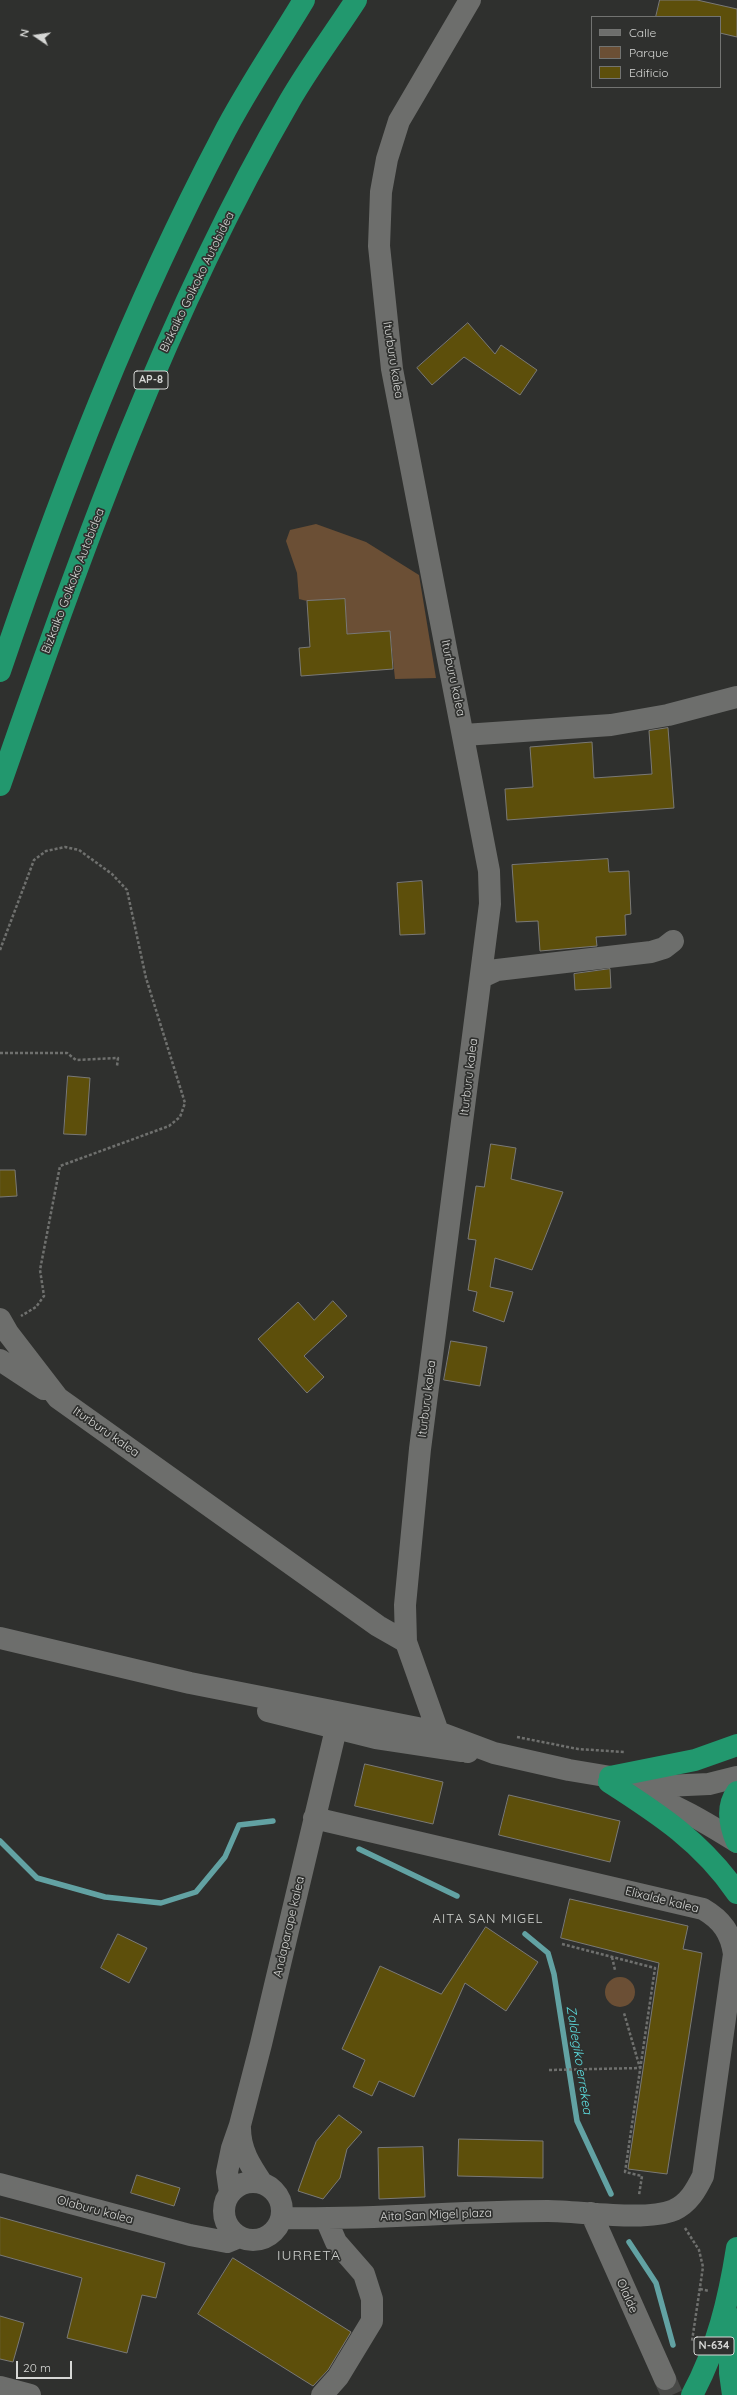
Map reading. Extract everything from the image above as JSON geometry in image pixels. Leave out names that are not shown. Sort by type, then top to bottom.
[{"type":"highway","points":[[0,671],[88,428],[126,335],[222,135],[304,0]]},
{"type":"highway","name":"Bizkaiko Golkoko Autobidea","points":[[0,785],[62,605],[165,345],[205,260],[290,101],[356,0]]},
{"type":"highway","points":[[609,1780],[694,1760],[737,1745]]},
{"type":"highway","points":[[609,1780],[653,1810],[696,1843],[724,1874],[737,1893]]},
{"type":"highway","points":[[737,1792],[730,1810],[731,1827],[737,1842]]},
{"type":"highway","name":"N-634","points":[[733,2395],[730,2373],[730,2294],[737,2248]]},
{"type":"highway","name":"N-634","points":[[692,2395],[707,2367],[730,2294]]},
{"type":"street","name":"Iturburu kalea","points":[[406,1642],[405,1605],[420,1449],[482,978],[490,904],[489,871],[464,735],[392,369],[379,246],[381,192],[387,159],[399,121],[470,0]]},
{"type":"street","points":[[464,735],[612,725],[668,715],[737,697]]},
{"type":"street","points":[[482,978],[497,970],[651,952],[664,948],[673,941]]},
{"type":"street","name":"Iturburu kalea","points":[[2,1323],[58,1398]]},
{"type":"street","name":"Iturburu kalea","points":[[0,1360],[58,1398],[378,1626],[406,1642]]},
{"type":"street","points":[[0,1638],[190,1683],[249,1693],[438,1732],[494,1753],[609,1780],[666,1801],[703,1820],[737,1842]]},
{"type":"street","points":[[406,1642],[438,1732],[468,1752]]},
{"type":"street","points":[[190,1683],[265,1710],[336,1729],[376,1738],[482,1755],[494,1753]]},
{"type":"street","points":[[249,1693],[269,1703],[320,1716],[336,1729]]},
{"type":"street","points":[[336,1729],[351,1724],[391,1730],[410,1726]]},
{"type":"street","name":"Andaparape kalea","points":[[240,2125],[336,1729]]},
{"type":"street","points":[[609,1780],[665,1786],[709,1784],[737,1777]]},
{"type":"street","name":"Elixalde kalea","points":[[314,1818],[703,1910],[717,1917],[731,1938],[734,1954],[703,2176],[691,2197],[674,2210],[657,2214],[591,2213]]},
{"type":"street","points":[[240,2125],[240,2143],[262,2183]]},
{"type":"street","points":[[190,2235],[227,2202],[244,2183],[262,2183],[270,2187],[278,2197],[283,2209],[282,2218],[278,2226],[265,2238],[257,2240],[240,2237],[228,2225],[227,2202],[227,2172],[232,2148],[240,2125]]},
{"type":"street","name":"Olaburu kalea","points":[[0,2184],[190,2235],[227,2242],[240,2237]]},
{"type":"street","name":"Aita San Migel plaza","points":[[282,2218],[326,2219],[548,2211],[591,2213]]},
{"type":"street","name":"Olalde","points":[[591,2213],[665,2379]]},
{"type":"street","points":[[322,2395],[338,2377],[372,2321],[372,2299],[364,2274],[336,2242],[326,2219]]},
{"type":"street","points":[[0,2387],[30,2395]]},
{"type":"path","points":[[0,950],[34,860],[46,851],[65,847],[79,850],[112,874],[127,890],[146,978],[185,1103],[180,1117],[168,1126],[60,1166],[40,1270],[44,1296],[36,1307],[2,1323]]},
{"type":"path","points":[[0,1053],[67,1053],[76,1060],[118,1058],[117,1066]]},
{"type":"path","points":[[514,1738],[520,1736],[578,1749],[629,1752]]},
{"type":"path","points":[[562,1944],[655,1968],[625,2172],[642,2176],[638,2200]]},
{"type":"path","points":[[612,1957],[616,1970]]},
{"type":"path","points":[[624,2013],[640,2068]]},
{"type":"path","points":[[549,2070],[640,2068]]},
{"type":"path","points":[[684,2226],[699,2250],[703,2267],[691,2348]]},
{"type":"green space","points":[[316,524],[366,542],[419,575],[436,678],[395,679],[390,631],[347,634],[345,599],[307,601],[299,599],[297,573],[286,541],[290,530]]},
{"type":"green space","points":[[620,1977],[631,1981],[635,1992],[631,2003],[620,2007],[609,2003],[605,1992],[609,1981]]},
{"type":"building","points":[[660,0],[697,0],[737,9],[737,37],[721,33],[721,16],[656,16]]},
{"type":"building","points":[[468,323],[495,354],[501,345],[537,370],[520,395],[464,357],[432,385],[417,368]]},
{"type":"building","points":[[345,599],[347,634],[390,631],[393,669],[301,676],[299,648],[310,647],[307,601]]},
{"type":"building","points":[[668,728],[674,808],[507,820],[505,789],[533,787],[530,747],[592,742],[594,778],[652,774],[649,731]]},
{"type":"building","points":[[608,859],[609,872],[629,871],[631,914],[625,915],[626,935],[596,937],[597,946],[540,951],[538,921],[516,922],[512,865]]},
{"type":"building","points":[[422,881],[425,934],[400,935],[397,883]]},
{"type":"building","points":[[610,969],[611,988],[575,990],[574,974]]},
{"type":"building","points":[[68,1076],[90,1078],[86,1135],[64,1134]]},
{"type":"building","points":[[491,1144],[516,1148],[511,1179],[563,1192],[532,1270],[495,1258],[490,1287],[513,1292],[504,1322],[473,1311],[477,1292],[468,1290],[476,1240],[468,1239],[476,1186],[484,1187]]},
{"type":"building","points":[[0,1170],[15,1170],[17,1196],[0,1197]]},
{"type":"building","points":[[333,1301],[347,1316],[304,1356],[324,1377],[307,1393],[258,1339],[298,1302],[314,1320]]},
{"type":"building","points":[[451,1341],[487,1347],[480,1386],[444,1380]]},
{"type":"building","points":[[365,1764],[443,1782],[433,1824],[355,1806]]},
{"type":"building","points":[[509,1795],[620,1821],[610,1862],[499,1835]]},
{"type":"building","points":[[570,1899],[688,1926],[683,1949],[702,1953],[667,2174],[628,2169],[659,1963],[561,1938]]},
{"type":"building","points":[[486,1927],[538,1962],[506,2011],[465,1983],[414,2097],[379,2081],[372,2096],[353,2087],[365,2060],[342,2049],[380,1966],[441,1994]]},
{"type":"building","points":[[118,1934],[147,1948],[129,1983],[101,1968]]},
{"type":"building","points":[[339,2115],[362,2132],[347,2149],[340,2178],[323,2199],[298,2191],[316,2142]]},
{"type":"building","points":[[459,2139],[543,2141],[543,2178],[458,2176]]},
{"type":"building","points":[[423,2147],[425,2197],[379,2199],[378,2148]]},
{"type":"building","points":[[137,2175],[180,2188],[174,2206],[131,2193]]},
{"type":"building","points":[[0,2217],[165,2263],[156,2298],[142,2295],[127,2353],[67,2338],[82,2278],[0,2255]]},
{"type":"building","points":[[233,2258],[351,2332],[328,2370],[313,2386],[198,2314]]},
{"type":"building","points":[[0,2316],[24,2323],[13,2362],[0,2359]]},
{"type":"waterway","name":"Zaldegiko errekea","points":[[0,1841],[37,1878],[105,1897],[161,1903],[196,1892],[225,1857],[239,1825],[273,1821]]},
{"type":"waterway","name":"Zaldegiko errekea","points":[[359,1849],[457,1896]]},
{"type":"waterway","name":"Zaldegiko errekea","points":[[525,1934],[548,1953],[554,1974],[577,2121],[611,2194]]},
{"type":"waterway","name":"Zaldegiko errekea","points":[[629,2242],[656,2283],[673,2345]]},
{"type":"tunnel","points":[[665,2379],[672,2395]]},
{"type":"district","name":"AITA SAN MIGEL","points":[[488,1919]]},
{"type":"district","name":"IURRETA","points":[[309,2256]]}]
